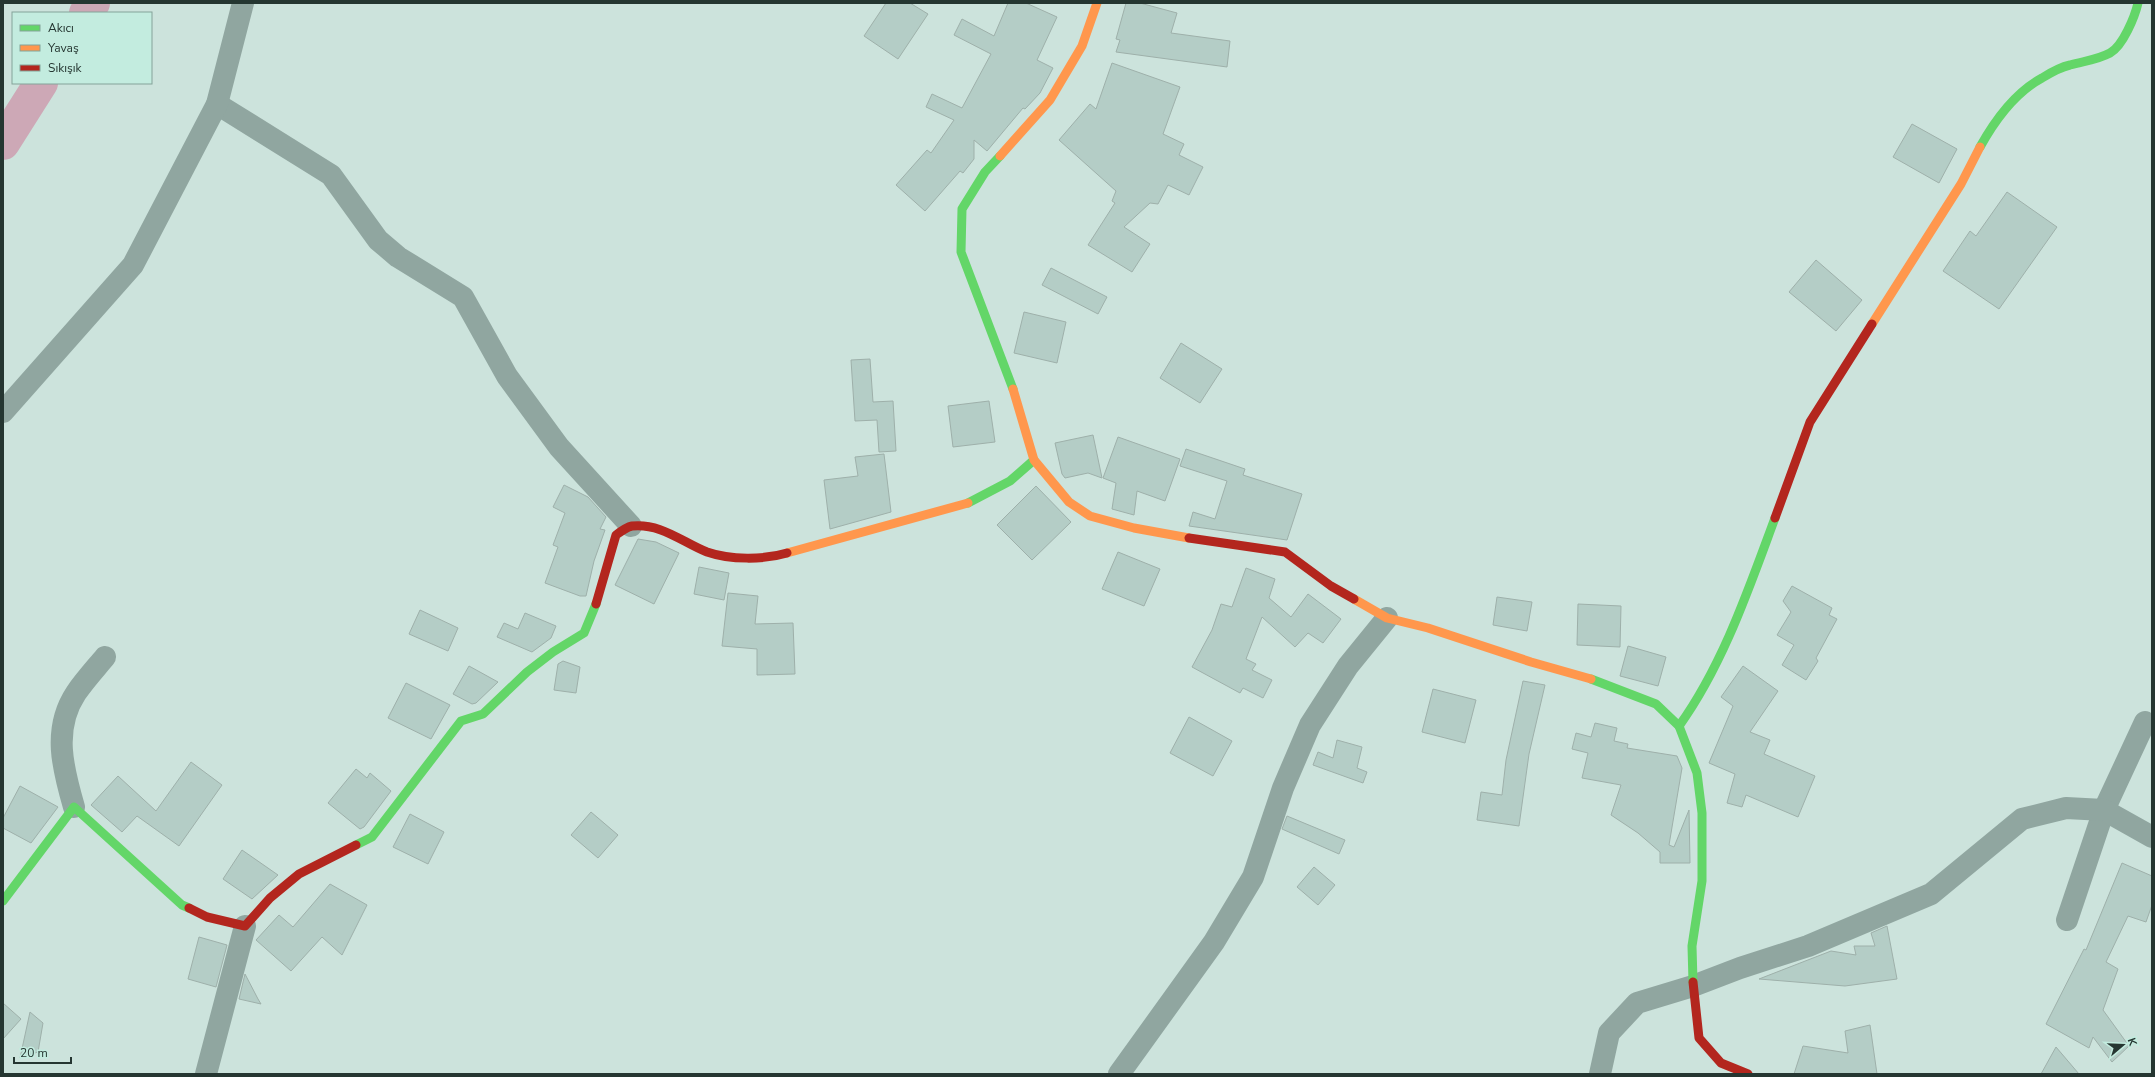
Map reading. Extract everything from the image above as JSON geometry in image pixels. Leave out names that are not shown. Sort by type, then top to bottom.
[{"type":"street","points":[[3,412],[133,264],[217,104],[243,3]]},
{"type":"street","points":[[1097,3],[1082,46],[1050,100],[985,172],[962,209],[961,252],[1010,382],[1034,460],[1069,502],[1090,516],[1134,528],[1220,544],[1285,552],[1331,586],[1387,618],[1428,628],[1531,662],[1600,681],[1656,704],[1679,726],[1697,773],[1702,813],[1702,881],[1692,946],[1693,986],[1699,1038],[1722,1064],[1748,1074]]},
{"type":"street","points":[[1679,726],[1697,701],[1743,603],[1810,422],[1962,184],[1994,122],[2020,94],[2041,78],[2069,65],[2091,61],[2112,52],[2133,22],[2138,3]]},
{"type":"street","points":[[217,104],[331,175],[378,240],[398,257],[463,297],[507,376],[559,446],[631,526]]},
{"type":"street","points":[[206,1074],[245,926],[270,898],[299,874],[372,836],[461,721],[483,714],[527,672],[553,652],[584,633],[600,594],[610,552],[616,535],[631,526],[665,530],[708,552],[744,558],[773,557],[964,505],[1010,481],[1034,460]]},
{"type":"street","points":[[1119,1074],[1214,942],[1253,876],[1283,788],[1310,725],[1348,666],[1387,618]]},
{"type":"street","points":[[105,657],[76,693],[62,724],[60,742],[63,764],[74,807],[109,837],[182,906],[207,917],[245,926]]},
{"type":"street","points":[[2067,920],[2104,810],[2145,722]]},
{"type":"street","points":[[3,901],[74,807]]},
{"type":"street","points":[[1600,1074],[1609,1033],[1637,1003],[1693,986],[1740,968],[1808,946],[1931,894],[2022,819],[2066,808],[2104,810],[2152,837]]},
{"type":"building","points":[[886,3],[910,3],[928,14],[898,59],[864,36]]},
{"type":"building","points":[[1008,3],[1026,3],[1057,17],[1037,60],[1053,68],[1040,93],[1025,109],[1023,108],[987,151],[974,140],[974,159],[963,173],[960,171],[925,211],[896,185],[927,150],[931,153],[954,120],[926,107],[932,94],[962,108],[991,54],[954,35],[962,19],[994,36]]},
{"type":"building","points":[[1126,3],[1140,3],[1177,13],[1171,33],[1230,41],[1227,67],[1116,52],[1120,40],[1116,39]]},
{"type":"building","points":[[1112,63],[1180,87],[1163,134],[1184,144],[1179,155],[1203,167],[1189,195],[1168,185],[1158,204],[1150,203],[1124,227],[1150,244],[1132,272],[1088,245],[1115,203],[1112,201],[1116,191],[1059,140],[1090,104],[1096,109]]},
{"type":"building","points":[[1912,124],[1957,149],[1939,183],[1893,157]]},
{"type":"building","points":[[2007,192],[2057,227],[1999,309],[1943,271],[1970,231],[1976,236]]},
{"type":"building","points":[[1816,260],[1862,300],[1836,331],[1789,292]]},
{"type":"building","points":[[1051,268],[1107,297],[1098,314],[1042,285]]},
{"type":"building","points":[[1024,312],[1066,322],[1057,363],[1014,353]]},
{"type":"building","points":[[1181,343],[1222,369],[1200,403],[1160,378]]},
{"type":"building","points":[[870,359],[873,402],[893,401],[896,451],[879,452],[877,420],[855,421],[851,360]]},
{"type":"building","points":[[989,401],[995,442],[953,447],[948,406]]},
{"type":"building","points":[[1093,435],[1102,478],[1088,473],[1065,478],[1062,474],[1055,443]]},
{"type":"building","points":[[1118,437],[1180,459],[1165,501],[1137,491],[1134,515],[1112,509],[1116,483],[1103,478]]},
{"type":"building","points":[[1186,449],[1245,469],[1243,475],[1302,494],[1287,540],[1189,526],[1193,512],[1215,519],[1227,481],[1180,466]]},
{"type":"building","points":[[884,454],[891,512],[830,529],[824,480],[858,476],[855,457]]},
{"type":"building","points":[[564,485],[588,497],[606,517],[600,529],[605,530],[594,561],[586,596],[580,596],[545,583],[558,547],[553,545],[565,513],[553,507]]},
{"type":"building","points":[[1036,486],[1071,522],[1032,560],[997,525]]},
{"type":"building","points":[[638,539],[656,542],[679,553],[654,604],[615,585]]},
{"type":"building","points":[[1118,552],[1160,569],[1144,606],[1102,589]]},
{"type":"building","points":[[699,567],[729,573],[724,600],[694,594]]},
{"type":"building","points":[[1246,568],[1275,579],[1269,598],[1291,617],[1308,594],[1341,619],[1323,643],[1308,633],[1295,647],[1262,617],[1246,659],[1256,664],[1252,670],[1272,680],[1263,698],[1243,688],[1240,693],[1192,667],[1212,630],[1221,604],[1232,607]]},
{"type":"building","points":[[1792,586],[1832,608],[1829,615],[1837,619],[1816,658],[1818,661],[1806,680],[1782,665],[1794,645],[1777,635],[1791,612],[1783,601]]},
{"type":"building","points":[[728,593],[758,596],[755,624],[793,623],[795,674],[757,675],[757,649],[722,646]]},
{"type":"building","points":[[1497,597],[1532,602],[1527,631],[1493,625]]},
{"type":"building","points":[[1578,604],[1621,606],[1620,647],[1577,645]]},
{"type":"building","points":[[420,610],[458,628],[448,651],[409,634]]},
{"type":"building","points":[[525,613],[556,626],[551,638],[532,652],[497,637],[504,623],[518,629]]},
{"type":"building","points":[[1628,646],[1666,657],[1658,686],[1620,676]]},
{"type":"building","points":[[563,661],[580,667],[576,693],[554,690],[558,664]]},
{"type":"building","points":[[469,666],[498,682],[476,703],[472,704],[453,694]]},
{"type":"building","points":[[1743,666],[1778,691],[1750,732],[1770,740],[1764,754],[1815,776],[1798,817],[1746,795],[1742,807],[1727,803],[1735,774],[1709,763],[1733,706],[1721,697]]},
{"type":"building","points":[[1523,681],[1545,685],[1529,754],[1519,826],[1477,820],[1481,792],[1502,795],[1506,760]]},
{"type":"building","points":[[406,683],[450,705],[431,739],[388,718]]},
{"type":"building","points":[[1433,689],[1476,700],[1465,743],[1422,732]]},
{"type":"building","points":[[1189,717],[1232,741],[1213,776],[1170,753]]},
{"type":"building","points":[[1595,723],[1617,728],[1614,741],[1628,744],[1627,748],[1677,756],[1682,768],[1669,845],[1674,847],[1689,810],[1690,863],[1660,863],[1660,852],[1638,833],[1611,815],[1621,785],[1582,778],[1588,753],[1572,749],[1576,733],[1591,737]]},
{"type":"building","points":[[1337,740],[1362,747],[1357,768],[1367,772],[1363,783],[1313,765],[1318,752],[1333,758]]},
{"type":"building","points":[[191,762],[222,785],[179,846],[137,816],[122,832],[91,805],[118,776],[156,811]]},
{"type":"building","points":[[356,769],[367,778],[370,773],[391,791],[364,827],[360,829],[328,803]]},
{"type":"building","points":[[20,786],[58,807],[31,843],[3,828],[3,818]]},
{"type":"building","points":[[591,812],[618,835],[598,858],[571,835]]},
{"type":"building","points":[[410,814],[444,832],[428,864],[393,847]]},
{"type":"building","points":[[1287,816],[1345,840],[1339,854],[1282,829]]},
{"type":"building","points":[[242,850],[278,875],[252,899],[223,879]]},
{"type":"building","points":[[2122,863],[2152,876],[2152,905],[2146,922],[2128,916],[2106,962],[2118,969],[2103,1010],[2129,1046],[2112,1062],[2093,1037],[2089,1048],[2046,1024],[2084,949],[2086,950]]},
{"type":"building","points":[[1314,867],[1335,885],[1318,905],[1297,887]]},
{"type":"building","points":[[330,884],[367,905],[342,955],[322,937],[291,971],[256,940],[279,915],[293,927]]},
{"type":"building","points":[[1887,926],[1897,979],[1845,986],[1759,979],[1831,951],[1856,955],[1854,946],[1875,946],[1871,933]]},
{"type":"building","points":[[199,937],[227,945],[216,987],[188,979]]},
{"type":"building","points":[[245,974],[258,999],[261,1004],[239,999]]},
{"type":"building","points":[[3,1003],[21,1019],[3,1039]]},
{"type":"building","points":[[30,1012],[43,1023],[38,1052],[20,1058]]},
{"type":"building","points":[[1870,1025],[1877,1074],[1794,1074],[1803,1046],[1848,1053],[1845,1031]]},
{"type":"building","points":[[2056,1047],[2079,1074],[2041,1074]]},
{"type":"waterway","points":[[87,12],[93,3]]},
{"type":"waterway","points":[[3,143],[40,84]]},
{"type":"traffic: fast","points":[[1980,147],[2006,108],[2032,84],[2059,69],[2100,57],[2115,49],[2124,38],[2138,3]]},
{"type":"traffic: fast","points":[[1000,156],[985,172],[962,209],[961,252],[1013,389]]},
{"type":"traffic: fast","points":[[968,503],[1010,481],[1034,460]]},
{"type":"traffic: fast","points":[[1679,726],[1709,678],[1722,652],[1745,598],[1775,518]]},
{"type":"traffic: fast","points":[[356,845],[372,837],[461,721],[483,714],[527,672],[553,652],[584,633],[596,604]]},
{"type":"traffic: fast","points":[[1591,679],[1656,704],[1679,726],[1697,773],[1702,813],[1702,881],[1692,946],[1693,982]]},
{"type":"traffic: fast","points":[[3,901],[74,807],[182,905],[189,908]]},
{"type":"traffic: slow","points":[[1000,156],[1050,100],[1082,46],[1097,3]]},
{"type":"traffic: slow","points":[[1872,324],[1961,184],[1980,147]]},
{"type":"traffic: slow","points":[[1013,389],[1034,460],[1069,502],[1090,516],[1134,528],[1189,538]]},
{"type":"traffic: slow","points":[[787,553],[968,503]]},
{"type":"traffic: slow","points":[[1354,599],[1387,618],[1428,628],[1531,662],[1591,679]]},
{"type":"traffic: jam","points":[[1775,518],[1810,422],[1872,324]]},
{"type":"traffic: jam","points":[[596,604],[616,535],[632,526],[652,527],[662,530],[707,552],[726,557],[758,558],[787,553]]},
{"type":"traffic: jam","points":[[1189,538],[1285,552],[1331,586],[1354,599]]},
{"type":"traffic: jam","points":[[189,908],[207,917],[245,926],[270,898],[299,874],[356,845]]},
{"type":"traffic: jam","points":[[1693,982],[1699,1038],[1721,1063],[1748,1074]]}]
